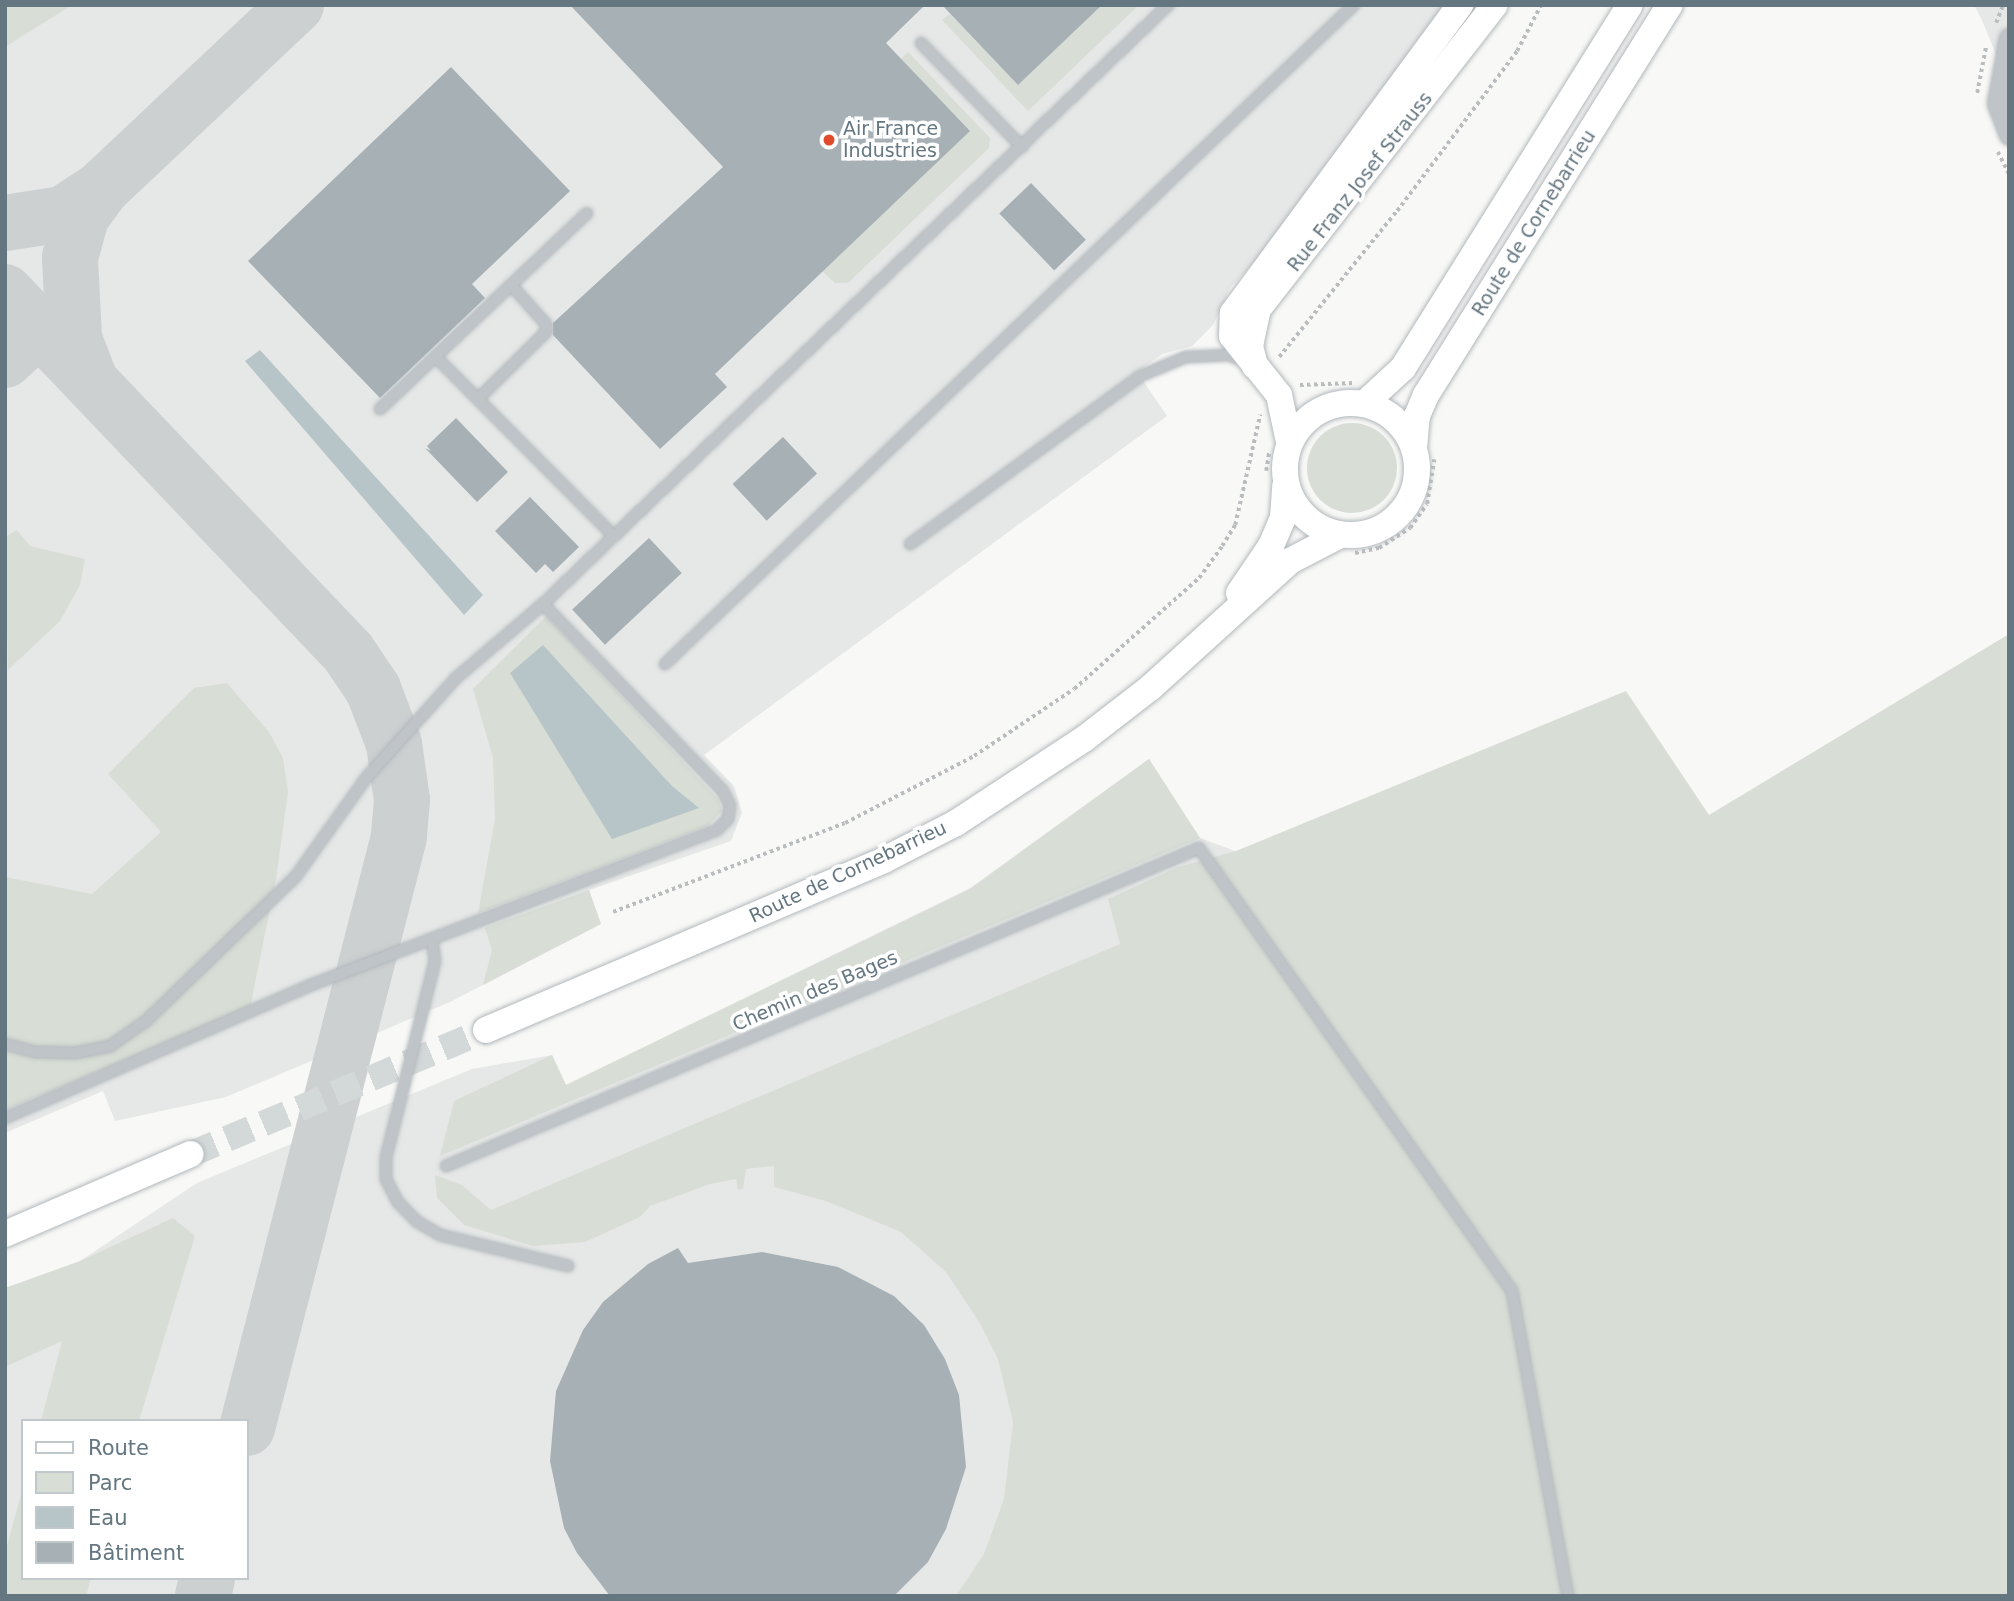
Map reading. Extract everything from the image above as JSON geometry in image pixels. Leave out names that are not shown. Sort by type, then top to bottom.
[{"type":"main road","name":"Rue Franz Josef Strauss","points":[[1266,365],[1232,336],[1233,313],[1244,293],[1460,5]]},
{"type":"main road","name":"Rue Franz Josef Strauss","points":[[1289,442],[1273,401],[1266,365],[1250,346],[1258,309],[1495,5]]},
{"type":"main road","name":"Route de Cornebarrieu","points":[[1364,404],[1403,368],[1630,5]]},
{"type":"main road","name":"Route de Cornebarrieu","points":[[1414,448],[1417,416],[1426,395],[1670,5]]},
{"type":"main road","name":"Rue Franz Josef Strauss","points":[[1273,401],[1321,409]]},
{"type":"main road","points":[[1342,403],[1364,404],[1395,419],[1414,448],[1416,482],[1402,513],[1384,527],[1362,535],[1340,535],[1306,519],[1285,484],[1289,442],[1303,423],[1321,409],[1342,403]]},
{"type":"main road","name":"Route de Cornebarrieu","points":[[1211,632],[1271,545],[1283,517],[1285,484]]},
{"type":"main road","name":"Route de Cornebarrieu","points":[[486,1030],[884,860],[956,823],[1084,739],[1290,561],[1340,535]]},
{"type":"main road","points":[[5,1234],[191,1154]]},
{"type":"street","points":[[2009,38],[1997,81],[1997,103],[2009,135]]},
{"type":"lane","points":[[5,1044],[35,1052],[75,1053],[110,1046],[146,1021],[296,876],[409,726],[456,678],[544,604],[843,312],[1022,147],[1168,5]]},
{"type":"lane","points":[[665,663],[1354,5]]},
{"type":"lane","points":[[921,43],[1022,147]]},
{"type":"lane","points":[[380,409],[587,213]]},
{"type":"lane","points":[[478,399],[547,331],[546,324],[512,286]]},
{"type":"lane","points":[[910,544],[1162,363],[1229,355],[1266,365]]},
{"type":"lane","points":[[436,356],[614,536]]},
{"type":"lane","points":[[5,1118],[312,985],[717,830],[728,819],[730,805],[723,791],[544,604]]},
{"type":"lane","name":"Chemin des Bages","points":[[446,1166],[1199,848],[1512,1291],[1568,1596]]},
{"type":"lane","points":[[432,939],[435,961],[386,1157],[386,1179],[397,1201],[440,1235],[568,1266]]},
{"type":"path","points":[[1266,365],[1517,51],[1541,5]]},
{"type":"path","points":[[613,912],[845,823],[974,756],[1074,689],[1199,578],[1222,546],[1235,525],[1251,437],[1273,401]]},
{"type":"shaded area","points":[[5,5],[1454,5],[1415,42],[1415,48],[1301,212],[1230,288],[1213,325],[1192,346],[1162,354],[1137,372],[1167,416],[704,755],[734,786],[742,813],[731,841],[589,890],[601,924],[450,1002],[226,1097],[115,1121],[103,1091],[5,1133]]},
{"type":"shaded area","points":[[1974,5],[2009,5],[2009,86],[1981,18]]},
{"type":"shaded area","points":[[1149,759],[1200,838],[1235,851],[2009,1596],[5,1596],[5,1333],[95,1290],[80,1261],[197,1183],[472,1069],[552,1055],[566,1085],[970,888]]},
{"type":"green space","points":[[5,5],[72,5],[5,47]]},
{"type":"green space","points":[[1102,5],[1139,5],[1028,111],[942,20],[950,14],[1018,85]]},
{"type":"green space","points":[[908,52],[990,138],[989,148],[848,283],[835,283],[822,271],[969,131],[901,59]]},
{"type":"green space","points":[[1352,423],[1369,426],[1384,436],[1394,451],[1397,468],[1394,485],[1384,500],[1369,510],[1352,513],[1335,510],[1320,500],[1310,485],[1307,468],[1310,451],[1320,436],[1335,426]]},
{"type":"green space","points":[[17,530],[30,546],[85,559],[80,585],[60,621],[8,670],[5,537]]},
{"type":"green space","points":[[546,616],[718,799],[722,811],[708,826],[478,913],[495,819],[493,758],[473,689]],"holes":[[[543,645],[672,787],[698,808],[549,732],[510,673]]]},
{"type":"green space","points":[[2009,634],[2009,1596],[956,1596],[984,1554],[1004,1499],[1013,1422],[998,1359],[981,1325],[946,1272],[901,1232],[826,1201],[774,1187],[774,1166],[746,1169],[743,1189],[738,1190],[736,1179],[710,1184],[650,1206],[640,1217],[585,1242],[533,1246],[464,1225],[437,1198],[435,1175],[462,1185],[491,1210],[1120,944],[1108,899],[1178,867],[1236,851],[1626,691],[1709,815]]},
{"type":"green space","points":[[227,683],[269,732],[283,758],[288,792],[276,879],[250,1008],[5,1110],[5,877],[92,894],[161,832],[108,774],[194,688]]},
{"type":"green space","points":[[1149,759],[1200,838],[440,1156],[454,1101],[552,1055],[566,1085],[970,889]]},
{"type":"green space","points":[[589,890],[601,924],[483,985],[492,950],[485,928]]},
{"type":"green space","points":[[173,1218],[195,1236],[140,1419],[42,1419],[62,1341],[5,1367],[5,1288],[80,1261]]},
{"type":"green space","points":[[21,1494],[21,1580],[90,1580],[86,1596],[5,1596],[5,1553]]},
{"type":"water","points":[[260,350],[483,595],[464,615],[245,361]]},
{"type":"water","points":[[543,645],[672,786],[699,808],[612,839],[510,673]]},
{"type":"building","name":"Air France Industries","points":[[570,5],[925,5],[886,43],[970,131],[715,374],[727,387],[660,449],[553,335],[553,323],[723,167]]},
{"type":"building","points":[[942,5],[1102,5],[1018,85]]},
{"type":"building","points":[[451,67],[570,191],[472,284],[485,298],[380,398],[248,261]]},
{"type":"building","points":[[1031,183],[1086,240],[1054,270],[999,214]]},
{"type":"building","points":[[456,418],[508,472],[477,502],[425,448],[431,451],[427,446]]},
{"type":"building","points":[[783,437],[817,474],[767,521],[733,484]]},
{"type":"building","points":[[530,497],[579,547],[553,572],[545,564],[536,573],[495,531]]},
{"type":"building","points":[[649,538],[682,573],[605,645],[572,610]]},
{"type":"building","points":[[678,1248],[688,1263],[762,1252],[838,1267],[894,1296],[924,1325],[945,1359],[959,1395],[966,1467],[946,1529],[928,1562],[894,1596],[610,1596],[577,1553],[564,1528],[550,1461],[556,1391],[583,1330],[603,1302],[648,1264]]},
{"type":"taxiway","points":[[5,223],[63,214],[101,189],[296,5]]},
{"type":"taxiway","points":[[88,375],[74,338],[70,258],[81,217],[101,189]]},
{"type":"taxiway","points":[[5,292],[348,652],[373,689],[394,744],[402,800],[399,837],[248,1424]]},
{"type":"taxiway","points":[[5,360],[39,328]]},
{"type":"taxiway","points":[[203,1596],[207,1580]]},
{"type":"tunnel","points":[[191,1154],[486,1030]]},
{"type":"place","name":"Air France Industries","points":[[829,140]]}]
